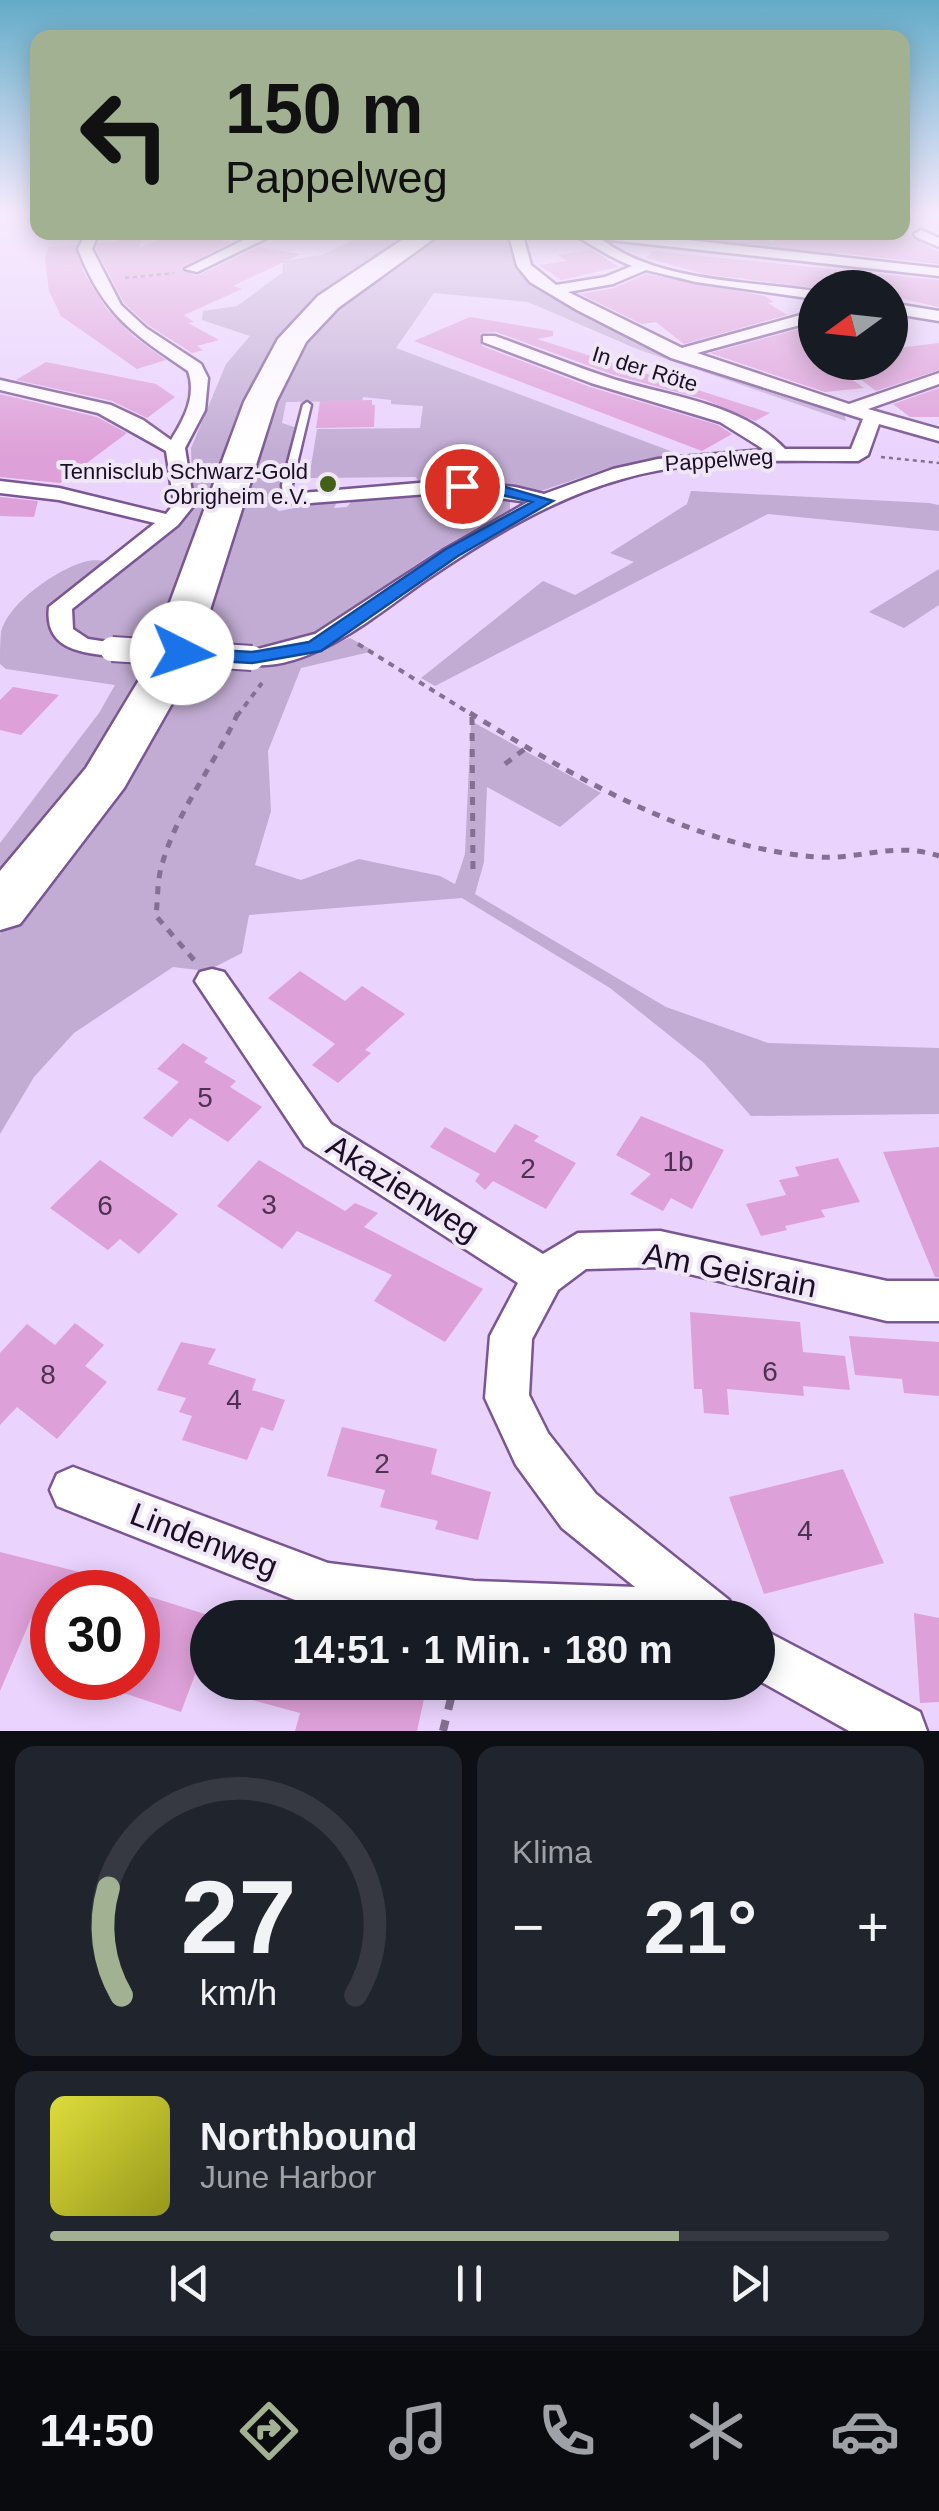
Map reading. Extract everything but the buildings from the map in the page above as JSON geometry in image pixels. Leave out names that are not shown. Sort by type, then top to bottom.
[{"type":"highway","points":[[0,910],[106,776],[168,670],[267,382],[293,338],[339,294]]},
{"type":"street","points":[[0,487],[59,494],[171,521],[184,505],[175,448],[201,396],[202,379],[195,368],[115,312],[104,294]]},
{"type":"street","points":[[560,294],[677,354],[721,372],[939,435]]},
{"type":"street","points":[[908,311],[939,316]]},
{"type":"street","points":[[677,354],[798,321]]},
{"type":"street","name":"In der Röte","points":[[489,340],[718,416],[765,439],[780,456]]},
{"type":"street","points":[[851,408],[939,378]]},
{"type":"street","points":[[0,385],[32,389],[104,410],[136,425],[160,445],[175,448]]},
{"type":"street","points":[[858,455],[873,417]]},
{"type":"street","name":"Pappelweg","points":[[171,521],[61,608],[58,623],[63,636],[84,646],[259,666],[314,647],[337,634],[452,553],[546,501],[627,470],[722,457],[858,455]]},
{"type":"street","points":[[297,498],[485,486],[546,501]]},
{"type":"street","name":"Akazienweg","points":[[212,981],[318,1135],[544,1277]]},
{"type":"street","name":"Am Geisrain","points":[[688,1600],[578,1512],[532,1449],[507,1398],[511,1336],[544,1277],[578,1251],[660,1249],[887,1301],[939,1301]]},
{"type":"street","name":"Lindenweg","points":[[73,1490],[328,1588],[425,1600]]},
{"type":"street","points":[[775,1661],[901,1731]]},
{"type":"lane","points":[[297,498],[287,494],[287,485],[307,405]]},
{"type":"path","points":[[858,455],[939,464]]},
{"type":"path","points":[[337,634],[607,792],[730,842],[819,856],[889,848],[921,850],[939,856]]},
{"type":"path","points":[[350,653],[366,648]]},
{"type":"path","points":[[212,981],[156,916],[161,866],[174,832],[201,780],[216,762],[238,712],[258,692],[259,666]]},
{"type":"path","points":[[472,716],[473,875]]},
{"type":"path","points":[[505,764],[526,748]]},
{"type":"path","points":[[443,1731],[451,1700]]},
{"type":"shaded area","points":[[254,294],[328,294],[115,729],[0,887],[0,843],[99,713],[115,685],[6,669],[0,664],[5,621],[23,599],[60,572],[88,561],[123,563],[193,509],[191,448],[226,364],[250,336],[202,320],[203,311],[237,306]]},
{"type":"shaded area","points":[[350,294],[433,294],[396,348],[681,455],[609,468],[541,491],[480,483],[420,484],[416,477],[309,478],[317,429],[420,428],[423,406],[363,397],[362,401],[286,402],[282,423],[297,428],[278,496],[271,505],[279,511],[338,500],[334,508],[347,507],[356,496],[458,488],[510,499],[510,511],[433,553],[323,629],[278,646],[254,648],[286,661],[350,638],[374,651],[301,668],[268,751],[271,811],[255,865],[301,880],[359,859],[440,876],[455,884],[465,854],[471,721],[601,793],[560,827],[487,787],[484,862],[475,894],[666,1007],[768,1043],[939,1048],[939,1114],[751,1116],[704,1063],[610,988],[462,898],[249,915],[242,953],[207,971],[173,967],[74,1033],[34,1077],[0,1134],[0,934],[81,835],[198,642],[235,533],[273,400],[291,364],[339,301]]},
{"type":"shaded area","points":[[442,294],[557,294],[671,355],[844,411],[846,421],[637,349],[528,302]]},
{"type":"shaded area","points":[[691,491],[929,503],[939,505],[939,531],[768,514],[435,686],[421,678],[543,581],[575,595],[634,562],[610,553],[687,504]]},
{"type":"shaded area","points":[[939,569],[939,605],[904,628],[869,612]]},
{"type":"place","name":"Tennisclub Schwarz-Gold Obrigheim e.V.","points":[[328,484]]},
{"type":"route","points":[[182,653],[252,658],[314,647],[452,553],[546,501],[485,486],[462,486]]}]
